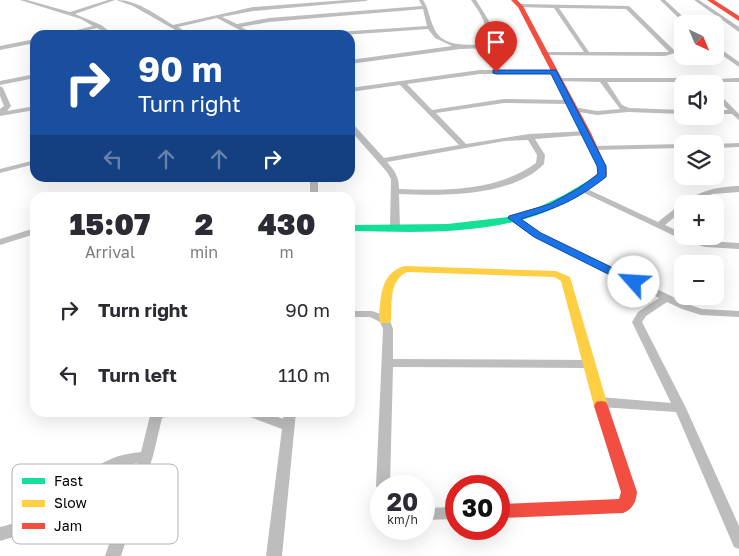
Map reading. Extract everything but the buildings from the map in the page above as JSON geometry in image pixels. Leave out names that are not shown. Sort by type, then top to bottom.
[{"type":"main road","points":[[710,0],[739,20]]},
{"type":"main road","points":[[355,228],[437,228],[513,218],[554,206],[582,190],[602,175],[602,166],[586,133],[517,3]]},
{"type":"main road","points":[[385,320],[392,276],[396,271],[405,269],[556,274],[566,279],[600,402],[629,492],[628,500],[623,506],[510,511]]},
{"type":"street","points":[[22,0],[83,18],[105,30]]},
{"type":"street","points":[[70,14],[113,0]]},
{"type":"street","points":[[118,0],[135,5],[180,30]]},
{"type":"street","points":[[174,26],[253,9],[366,0]]},
{"type":"street","points":[[421,0],[426,7],[430,26],[437,37],[460,47]]},
{"type":"street","points":[[355,61],[460,47],[492,46],[488,46],[491,44],[491,38],[480,7],[473,0]]},
{"type":"street","points":[[662,0],[678,15]]},
{"type":"street","points":[[696,0],[739,30]]},
{"type":"street","points":[[517,3],[555,6],[627,7],[672,51],[672,53],[665,54],[544,54]]},
{"type":"street","points":[[555,6],[587,53]]},
{"type":"street","points":[[237,26],[268,20],[426,7]]},
{"type":"street","points":[[216,16],[244,30]]},
{"type":"street","points":[[82,30],[99,26]]},
{"type":"street","points":[[355,32],[430,26]]},
{"type":"street","points":[[0,48],[30,42]]},
{"type":"street","points":[[724,54],[739,65]]},
{"type":"street","points":[[355,89],[480,72],[602,80],[674,80]]},
{"type":"street","points":[[0,83],[30,77]]},
{"type":"street","points":[[602,80],[620,106],[628,110]]},
{"type":"street","points":[[724,80],[739,80]]},
{"type":"street","points":[[401,82],[464,146]]},
{"type":"street","points":[[0,88],[8,106]]},
{"type":"street","points":[[431,112],[504,101],[571,105],[597,113],[628,110],[674,112]]},
{"type":"street","points":[[724,102],[739,118]]},
{"type":"street","points":[[8,106],[24,110]]},
{"type":"street","points":[[0,114],[8,106]]},
{"type":"street","points":[[0,114],[30,109]]},
{"type":"street","points":[[724,112],[733,112]]},
{"type":"street","points":[[355,131],[382,161],[395,179],[394,227]]},
{"type":"street","points":[[382,161],[529,136],[586,133]]},
{"type":"street","points":[[396,191],[439,193],[494,184],[524,176],[540,164],[541,156],[529,136]]},
{"type":"street","points":[[724,146],[739,145]]},
{"type":"street","points":[[592,148],[674,146]]},
{"type":"street","points":[[0,170],[30,163]]},
{"type":"street","points":[[700,195],[721,189],[739,189]]},
{"type":"street","points":[[582,190],[660,226],[705,244],[739,246]]},
{"type":"street","points":[[660,226],[674,214]]},
{"type":"street","points":[[513,218],[538,235],[666,298],[701,312],[739,314]]},
{"type":"street","points":[[0,242],[30,233]]},
{"type":"street","points":[[666,298],[642,314],[637,322],[680,408],[739,542]]},
{"type":"street","points":[[355,314],[372,314],[385,320],[388,329],[383,475]]},
{"type":"street","points":[[387,363],[590,364]]},
{"type":"street","points":[[600,402],[680,408]]},
{"type":"street","points":[[143,464],[160,417]]},
{"type":"street","points":[[274,556],[290,419]]},
{"type":"street","points":[[114,464],[129,458],[146,456]]},
{"type":"street","points":[[113,556],[117,544]]},
{"type":"traffic: fast","points":[[355,228],[447,228],[509,220],[539,211],[568,197],[596,179]]},
{"type":"traffic: slow","points":[[385,320],[386,298],[390,283],[398,272],[405,269],[556,274],[566,279],[601,406]]},
{"type":"traffic: jam","points":[[514,0],[520,6],[587,133],[602,166],[602,175],[596,179]]},
{"type":"traffic: jam","points":[[710,0],[739,19]]},
{"type":"traffic: jam","points":[[510,511],[623,506],[628,500],[629,492],[601,406]]},
{"type":"route","points":[[496,72],[554,72],[602,166],[602,175],[582,190],[554,206],[536,213],[513,218],[538,235],[634,282]]}]
